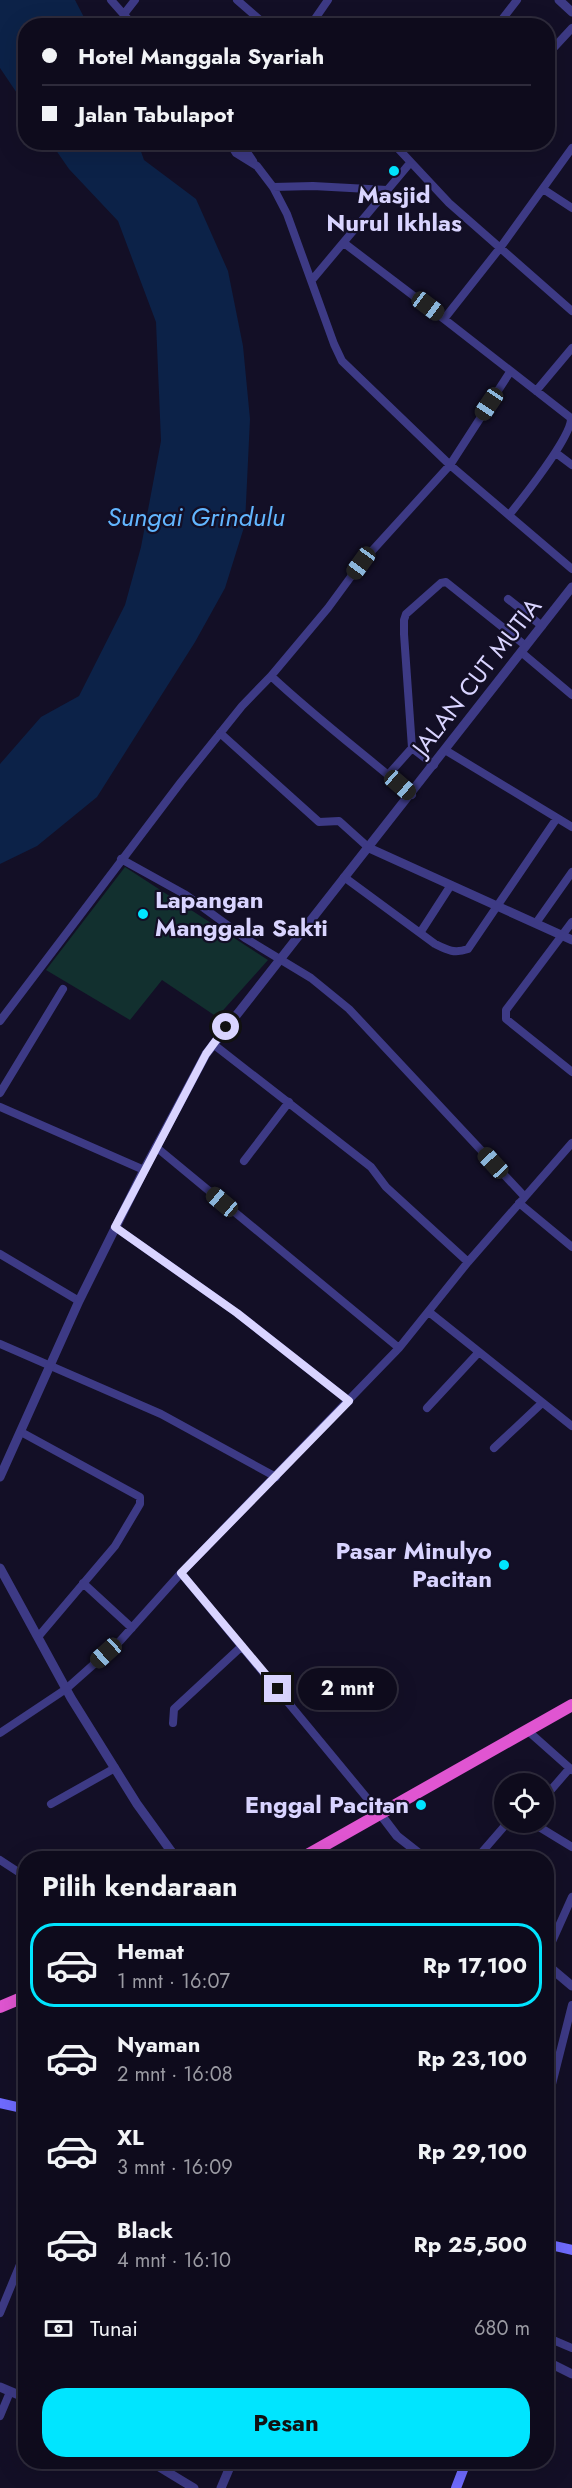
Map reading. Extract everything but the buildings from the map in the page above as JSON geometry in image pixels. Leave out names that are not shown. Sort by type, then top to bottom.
[{"type":"highway","points":[[315,1851],[572,1705]]},
{"type":"highway","points":[[2,2003],[18,1998]]},
{"type":"main road","points":[[0,2103],[18,2107]]},
{"type":"main road","points":[[554,2246],[572,2250]]},
{"type":"main road","points":[[456,2488],[463,2469]]},
{"type":"street","points":[[111,0],[127,18]]},
{"type":"street","points":[[124,14],[135,0]]},
{"type":"street","points":[[237,0],[258,18]]},
{"type":"street","points":[[316,18],[328,0]]},
{"type":"street","points":[[503,18],[517,0]]},
{"type":"street","points":[[559,0],[572,12]]},
{"type":"street","points":[[555,46],[572,28]]},
{"type":"street","points":[[444,319],[500,248],[572,148]]},
{"type":"street","points":[[234,150],[257,166]]},
{"type":"street","points":[[246,150],[273,188],[287,214],[333,344],[342,361],[450,465],[572,569]]},
{"type":"street","points":[[404,150],[410,163],[449,203],[572,311]]},
{"type":"street","points":[[563,161],[572,167]]},
{"type":"street","points":[[312,280],[410,163]]},
{"type":"street","points":[[273,188],[313,186],[387,190]]},
{"type":"street","points":[[543,189],[572,208]]},
{"type":"street","points":[[344,243],[572,420],[570,428],[547,468],[509,515]]},
{"type":"street","points":[[536,391],[572,348]]},
{"type":"street","points":[[0,1021],[121,859],[220,733],[242,706],[272,676],[328,608],[361,563],[450,465],[510,372]]},
{"type":"street","points":[[556,453],[572,465]]},
{"type":"street","points":[[388,775],[412,748],[404,634],[406,614],[446,582],[572,695]]},
{"type":"street","name":"JALAN CUT MUTIA","points":[[0,1477],[115,1227],[213,1044],[344,877],[412,795],[572,587]]},
{"type":"street","points":[[508,599],[542,626]]},
{"type":"street","points":[[272,676],[319,720],[348,741],[412,795]]},
{"type":"street","points":[[220,733],[319,822],[339,821],[369,848],[567,937]]},
{"type":"street","points":[[412,748],[434,765]]},
{"type":"street","points":[[445,750],[572,827]]},
{"type":"street","points":[[344,877],[420,933],[450,952],[459,952],[468,949],[557,818]]},
{"type":"street","points":[[121,859],[186,896],[311,978],[349,1009],[521,1199],[572,1247]]},
{"type":"street","points":[[536,923],[572,872]]},
{"type":"street","points":[[420,933],[451,885]]},
{"type":"street","points":[[572,922],[567,937],[506,1010],[506,1019],[572,1072]]},
{"type":"street","points":[[0,1093],[63,989]]},
{"type":"street","points":[[213,1044],[371,1167],[386,1187],[468,1262]]},
{"type":"street","points":[[244,1161],[289,1102]]},
{"type":"street","points":[[0,1107],[144,1170]]},
{"type":"street","points":[[0,1733],[66,1689],[132,1628],[181,1573],[399,1348],[521,1199],[572,1143]]},
{"type":"street","points":[[156,1147],[399,1348]]},
{"type":"street","points":[[115,1227],[237,1313],[349,1401]]},
{"type":"street","points":[[1,1257],[79,1301]]},
{"type":"street","points":[[429,1312],[572,1425]]},
{"type":"street","points":[[0,1344],[161,1414],[276,1477]]},
{"type":"street","points":[[427,1408],[479,1352]]},
{"type":"street","points":[[494,1448],[542,1403]]},
{"type":"street","points":[[21,1432],[140,1497],[140,1504],[115,1546],[38,1637]]},
{"type":"street","points":[[0,1568],[66,1689],[115,1768],[171,1851]]},
{"type":"street","points":[[181,1573],[398,1836],[416,1851]]},
{"type":"street","points":[[83,1583],[132,1628]]},
{"type":"street","points":[[172,1723],[174,1709],[242,1646]]},
{"type":"street","points":[[528,1731],[571,1769],[554,1787]]},
{"type":"street","points":[[51,1804],[115,1768]]},
{"type":"street","points":[[483,1851],[498,1833]]},
{"type":"street","points":[[549,1833],[572,1847]]},
{"type":"street","points":[[0,1860],[18,1872]]},
{"type":"street","points":[[554,1937],[572,1897]]},
{"type":"street","points":[[554,1971],[572,1986]]},
{"type":"street","points":[[554,2077],[572,2004]]},
{"type":"street","points":[[0,2313],[18,2269]]},
{"type":"street","points":[[554,2340],[572,2348]]},
{"type":"street","points":[[554,2365],[572,2374]]},
{"type":"street","points":[[0,2387],[18,2394]]},
{"type":"street","points":[[0,2416],[10,2391]]},
{"type":"street","points":[[163,2469],[194,2488]]},
{"type":"street","points":[[221,2488],[229,2469]]},
{"type":"green space","name":"Lapangan Manggala Sakti","points":[[125,867],[268,960],[217,1017],[162,980],[130,1020],[46,970]]},
{"type":"water","points":[[0,0],[75,0],[84,18],[18,18],[18,95],[0,68]]},
{"type":"water","name":"Sungai Grindulu","points":[[56,150],[140,150],[144,160],[196,199],[228,271],[243,346],[250,419],[245,524],[225,588],[195,642],[97,797],[37,846],[0,864],[0,764],[41,717],[79,696],[125,605],[141,547],[161,441],[156,322],[118,221],[69,169]]},
{"type":"place","name":"Masjid Nurul Ikhlas","points":[[394,171]]},
{"type":"place","name":"Lapangan Manggala Sakti","points":[[143,914]]},
{"type":"place","name":"Pasar Minulyo Pacitan","points":[[504,1565]]},
{"type":"place","name":"Enggal Pacitan","points":[[421,1805]]},
{"type":"route","points":[[226,1027],[206,1054],[115,1227],[237,1313],[349,1401],[181,1573],[278,1689]]}]
